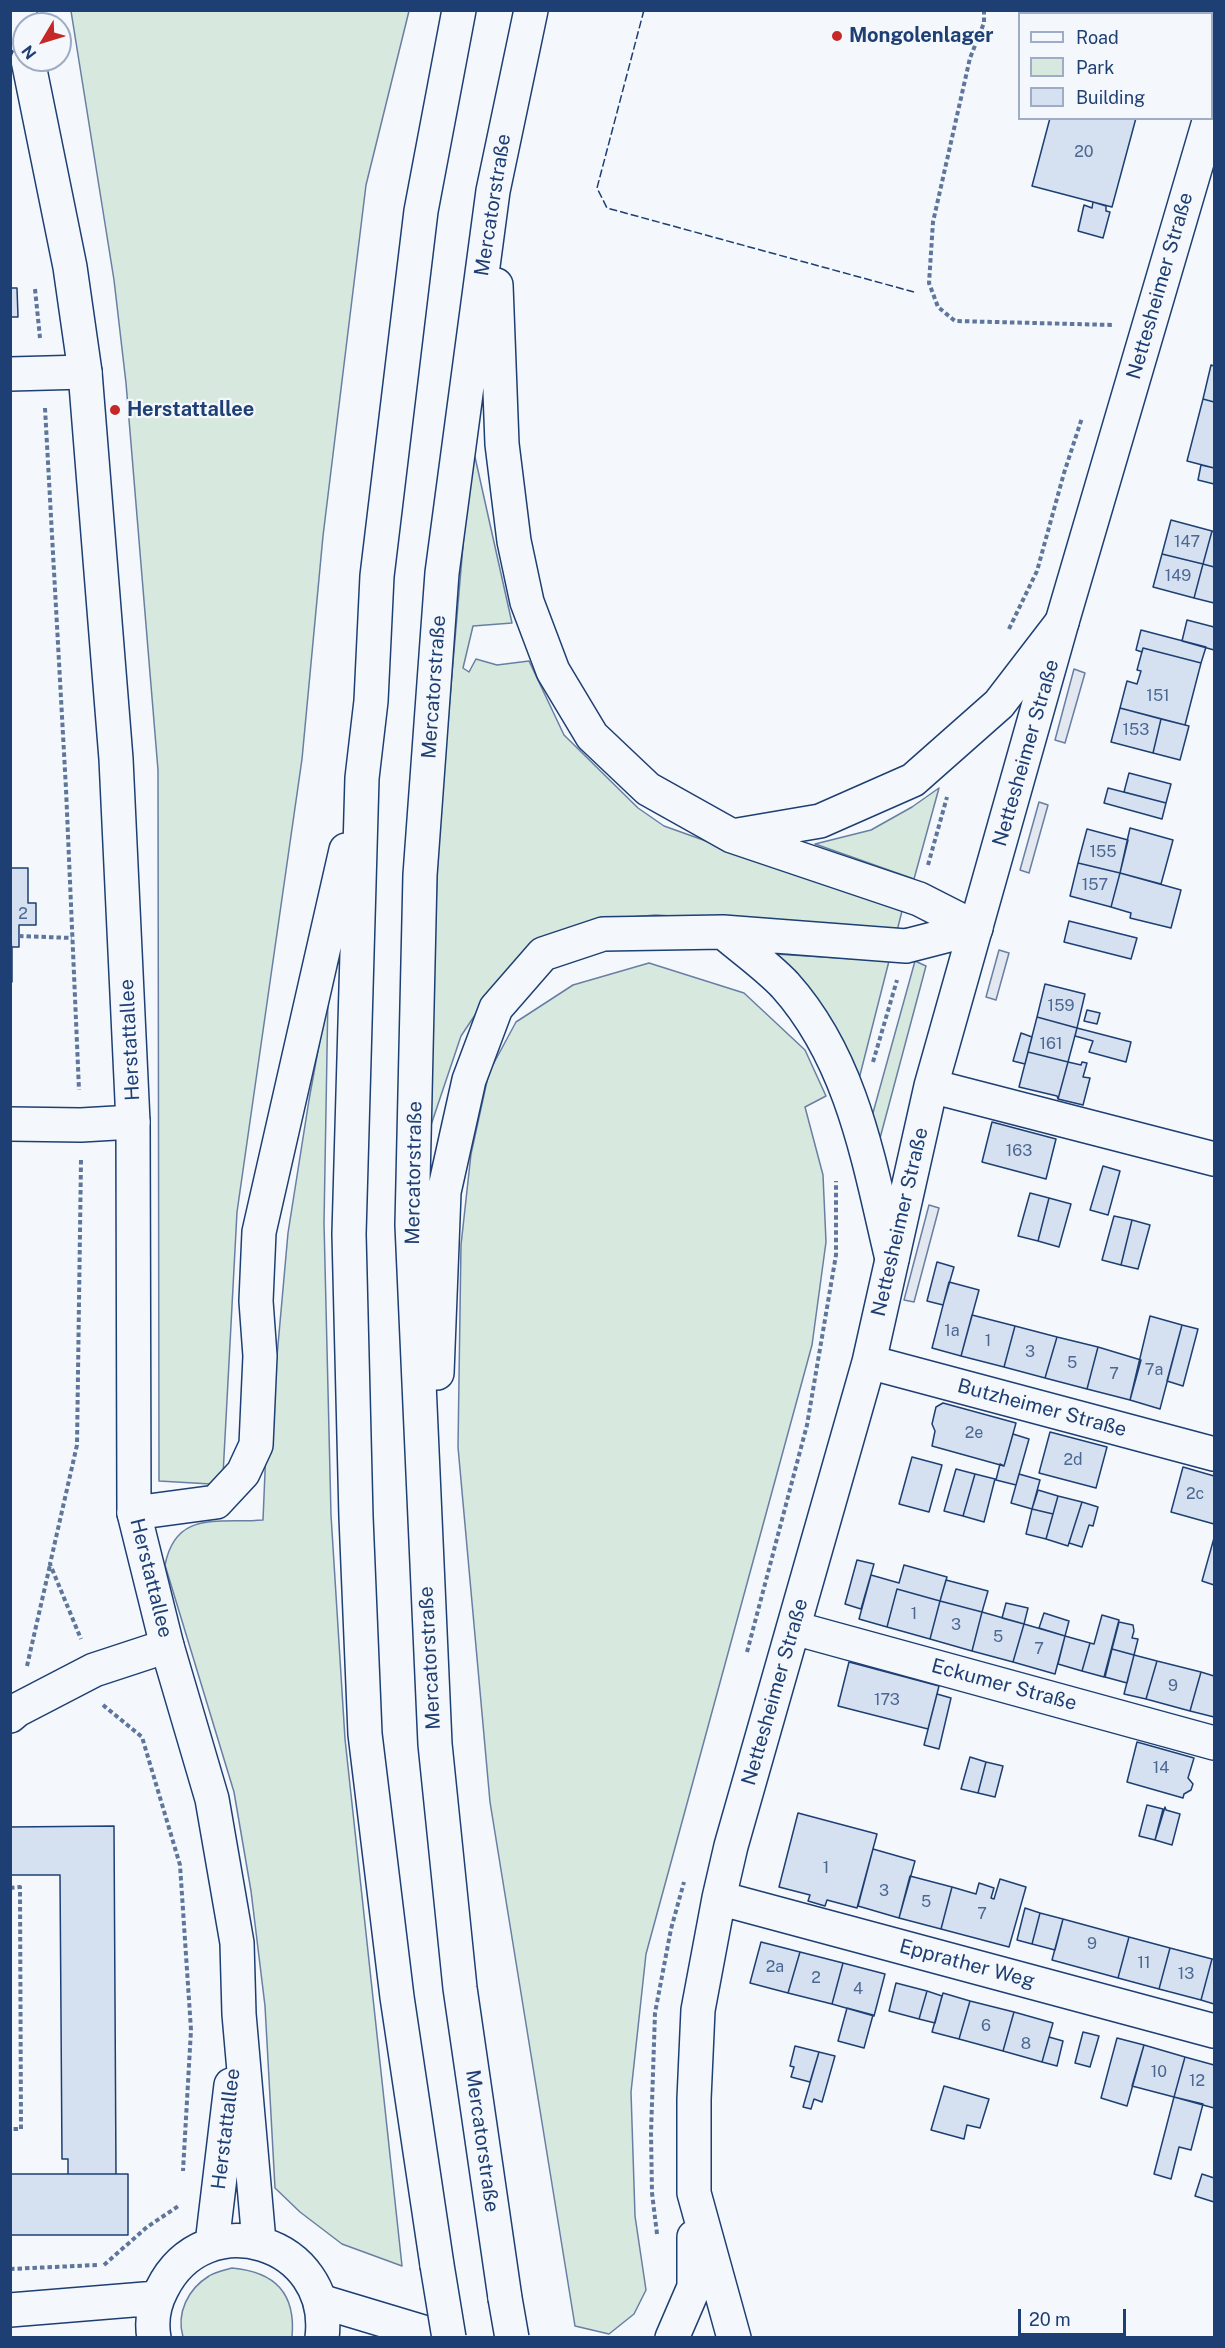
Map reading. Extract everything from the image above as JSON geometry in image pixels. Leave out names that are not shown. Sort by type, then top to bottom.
[{"type":"main road","points":[[449,2337],[397,1997],[365,1734],[356,1517],[349,1234],[362,778],[371,701],[377,576],[421,211],[459,10]]},
{"type":"main road","name":"Mercatorstraße","points":[[512,2337],[460,1988],[435,1744],[427,1614],[412,1225],[420,875],[442,573],[493,191],[531,10]]},
{"type":"main road","name":"Herstattallee","points":[[30,72],[70,267],[85,372],[116,759],[133,1122],[134,1513],[167,1646],[212,1800],[237,1943],[239,2014],[259,2242]]},
{"type":"main road","name":"Nettesheimer Straße","points":[[734,2337],[694,2193],[694,2098],[698,2010],[719,1898],[731,1846],[869,1362],[931,1086],[1062,622],[1208,120]]},
{"type":"main road","points":[[493,191],[502,444],[514,541],[530,612],[553,671],[592,736],[648,789],[732,836],[919,899],[976,928]]},
{"type":"main road","points":[[10,374],[85,372]]},
{"type":"main road","points":[[732,836],[820,821],[913,780],[999,704],[1062,622]]},
{"type":"main road","points":[[134,1513],[216,1502],[243,1473],[256,1445],[260,1356],[256,1301],[259,1232],[362,778]]},
{"type":"main road","points":[[427,1614],[444,1192],[469,1080],[496,1008],[543,954],[603,934],[723,932],[906,946],[976,928]]},
{"type":"main road","points":[[723,932],[785,985],[827,1043],[856,1113],[892,1259]]},
{"type":"main road","points":[[931,1086],[1215,1159]]},
{"type":"main road","points":[[10,1124],[81,1125],[133,1122]]},
{"type":"main road","name":"Butzheimer Straße","points":[[869,1362],[1215,1454]]},
{"type":"main road","name":"Eckumer Straße","points":[[794,1628],[1215,1743]]},
{"type":"main road","points":[[14,1713],[94,1670],[167,1646]]},
{"type":"main road","name":"Epprather Weg","points":[[719,1898],[1215,2031]]},
{"type":"main road","name":"Herstattallee","points":[[212,2244],[239,2014]]},
{"type":"main road","points":[[672,2337],[694,2287],[694,2193]]},
{"type":"main road","points":[[154,2337],[153,2315],[169,2274],[188,2255],[212,2244],[236,2240],[259,2242],[290,2258],[303,2270],[313,2284],[320,2301],[323,2318],[322,2337]]},
{"type":"main road","points":[[10,2310],[158,2298]]},
{"type":"main road","points":[[320,2301],[443,2337]]},
{"type":"path","points":[[984,10],[984,23],[970,58],[933,222],[929,283],[938,307],[955,321],[1124,325],[1148,330]]},
{"type":"path","points":[[14,1713],[77,1445],[81,1125],[66,777],[43,373],[34,284]]},
{"type":"path","points":[[1006,635],[1037,571],[1064,473],[1085,411]]},
{"type":"path","points":[[919,899],[947,795]]},
{"type":"path","points":[[19,936],[72,938]]},
{"type":"path","points":[[856,1113],[882,1033],[906,946]]},
{"type":"path","points":[[746,1657],[807,1425],[836,1254],[836,1184],[839,1173]]},
{"type":"path","points":[[50,1564],[94,1670],[103,1707],[142,1737],[180,1865],[191,2030],[182,2181]]},
{"type":"path","points":[[657,2236],[652,2193],[651,2133],[655,2013],[671,1929],[686,1873]]},
{"type":"path","points":[[10,1888],[20,1887],[21,2129],[10,2129]]},
{"type":"green space","points":[[409,11],[366,185],[323,536],[302,759],[237,1212],[223,1475],[211,1484],[159,1481],[158,770],[126,383],[114,280],[71,12]]},
{"type":"green space","points":[[475,457],[512,623],[473,626],[463,668],[469,672],[476,659],[497,665],[529,661],[564,735],[638,808],[664,826],[902,911],[897,931],[656,915],[618,918],[495,985],[461,1036],[430,1128],[439,826],[470,464]]},
{"type":"green space","points":[[939,788],[914,879],[815,844],[871,830],[912,807]]},
{"type":"green space","points":[[758,953],[889,961],[859,1079]]},
{"type":"green space","points":[[915,961],[926,966],[879,1142],[871,1120]]},
{"type":"green space","points":[[649,963],[744,993],[805,1050],[826,1096],[805,1107],[823,1175],[826,1242],[812,1345],[646,1954],[631,2092],[635,2216],[646,2290],[634,2314],[609,2334],[575,2326],[490,1802],[458,1447],[461,1245],[471,1154],[489,1072],[516,1022],[573,985]]},
{"type":"green space","points":[[328,995],[324,1223],[331,1515],[345,1739],[402,2266],[342,2244],[300,2212],[275,2188],[265,2006],[251,1891],[234,1792],[165,1565],[171,1547],[179,1535],[190,1527],[216,1521],[263,1520],[266,1448],[288,1233]]},
{"type":"green space","points":[[232,2268],[260,2274],[280,2288],[290,2308],[292,2337],[183,2337],[181,2319],[190,2295],[209,2276]]},
{"type":"shaded area","points":[[1074,669],[1085,673],[1065,743],[1055,740]]},
{"type":"shaded area","points":[[1039,802],[1048,805],[1029,873],[1020,870]]},
{"type":"shaded area","points":[[999,950],[1009,953],[996,1000],[986,997]]},
{"type":"shaded area","points":[[929,1205],[939,1208],[914,1302],[904,1300]]},
{"type":"building","points":[[1079,10],[1165,10],[1164,12],[1078,12]]},
{"type":"building","points":[[1049,120],[1135,120],[1112,207],[1032,186]]},
{"type":"building","points":[[1093,202],[1106,206],[1106,211],[1110,212],[1103,238],[1078,231],[1084,205],[1092,208]]},
{"type":"building","points":[[10,288],[17,288],[18,317],[10,317]]},
{"type":"building","points":[[1211,365],[1214,366],[1214,402],[1203,399]]},
{"type":"building","points":[[1203,399],[1214,402],[1214,468],[1187,461]]},
{"type":"building","points":[[1201,465],[1214,468],[1214,484],[1198,480]]},
{"type":"building","points":[[1171,520],[1212,531],[1203,564],[1162,554]]},
{"type":"building","points":[[1212,531],[1214,532],[1214,567],[1203,564]]},
{"type":"building","points":[[1162,554],[1203,564],[1194,598],[1153,587]]},
{"type":"building","points":[[1203,564],[1214,567],[1214,603],[1194,598]]},
{"type":"building","points":[[1187,620],[1214,627],[1214,650],[1182,641]]},
{"type":"building","points":[[1141,630],[1206,647],[1201,663],[1143,648],[1142,652],[1136,650]]},
{"type":"building","points":[[1143,648],[1201,663],[1185,725],[1120,708],[1127,681],[1137,684],[1141,671],[1137,670]]},
{"type":"building","points":[[1120,708],[1161,719],[1153,753],[1111,742]]},
{"type":"building","points":[[1161,719],[1189,726],[1180,760],[1153,753]]},
{"type":"building","points":[[1129,773],[1171,784],[1166,803],[1124,792]]},
{"type":"building","points":[[1108,788],[1166,803],[1162,819],[1104,803]]},
{"type":"building","points":[[1130,828],[1173,840],[1161,884],[1120,873]]},
{"type":"building","points":[[1087,829],[1128,840],[1120,873],[1078,863]]},
{"type":"building","points":[[1078,863],[1120,873],[1111,907],[1070,896]]},
{"type":"building","points":[[10,868],[28,868],[28,903],[36,903],[36,925],[19,925],[19,947],[12,947],[12,982]]},
{"type":"building","points":[[1120,873],[1181,890],[1171,928],[1130,918],[1131,913],[1111,907]]},
{"type":"building","points":[[1069,921],[1137,938],[1131,959],[1064,942]]},
{"type":"building","points":[[1045,984],[1085,994],[1077,1028],[1037,1017]]},
{"type":"building","points":[[1087,1010],[1100,1013],[1097,1024],[1084,1021]]},
{"type":"building","points":[[1037,1017],[1077,1028],[1068,1062],[1028,1052]]},
{"type":"building","points":[[1077,1028],[1131,1042],[1126,1062],[1089,1052],[1093,1041],[1075,1036]]},
{"type":"building","points":[[1021,1033],[1032,1037],[1025,1064],[1013,1061]]},
{"type":"building","points":[[1028,1052],[1068,1062],[1058,1099],[1057,1096],[1019,1087]]},
{"type":"building","points":[[1068,1062],[1081,1065],[1082,1062],[1087,1063],[1083,1077],[1090,1078],[1083,1105],[1058,1099]]},
{"type":"building","points":[[992,1122],[1056,1139],[1046,1179],[982,1162]]},
{"type":"building","points":[[1103,1166],[1120,1171],[1108,1215],[1090,1210]]},
{"type":"building","points":[[1030,1193],[1049,1198],[1038,1241],[1018,1236]]},
{"type":"building","points":[[1049,1198],[1071,1204],[1059,1247],[1038,1241]]},
{"type":"building","points":[[1114,1216],[1132,1220],[1121,1265],[1102,1260]]},
{"type":"building","points":[[1132,1220],[1150,1225],[1138,1269],[1121,1265]]},
{"type":"building","points":[[937,1262],[954,1267],[943,1305],[927,1301]]},
{"type":"building","points":[[949,1282],[979,1290],[961,1356],[932,1348]]},
{"type":"building","points":[[972,1315],[1015,1326],[1004,1367],[961,1356]]},
{"type":"building","points":[[1150,1316],[1182,1325],[1160,1409],[1130,1400]]},
{"type":"building","points":[[1182,1325],[1198,1329],[1183,1386],[1167,1381]]},
{"type":"building","points":[[1015,1326],[1057,1337],[1045,1378],[1004,1367]]},
{"type":"building","points":[[1057,1337],[1098,1347],[1087,1389],[1045,1378]]},
{"type":"building","points":[[1098,1347],[1141,1360],[1130,1400],[1087,1389]]},
{"type":"building","points":[[943,1403],[1016,1423],[1004,1466],[932,1446],[935,1431],[932,1424],[936,1407]]},
{"type":"building","points":[[1050,1432],[1107,1447],[1096,1488],[1039,1473]]},
{"type":"building","points":[[1013,1434],[1029,1439],[1016,1485],[996,1480],[1000,1464],[1004,1466]]},
{"type":"building","points":[[912,1457],[942,1465],[929,1512],[899,1504]]},
{"type":"building","points":[[1183,1467],[1214,1476],[1214,1524],[1171,1512]]},
{"type":"building","points":[[956,1469],[975,1474],[963,1516],[944,1511]]},
{"type":"building","points":[[975,1474],[995,1479],[984,1522],[963,1516]]},
{"type":"building","points":[[1019,1474],[1040,1480],[1032,1509],[1011,1503]]},
{"type":"building","points":[[1038,1490],[1058,1496],[1053,1514],[1032,1509]]},
{"type":"building","points":[[1058,1496],[1082,1502],[1068,1546],[1046,1539]]},
{"type":"building","points":[[1082,1502],[1098,1507],[1093,1526],[1089,1525],[1082,1547],[1069,1543]]},
{"type":"building","points":[[1032,1509],[1053,1514],[1046,1539],[1026,1534]]},
{"type":"building","points":[[1214,1538],[1214,1585],[1202,1581]]},
{"type":"building","points":[[857,1560],[874,1564],[861,1609],[845,1604]]},
{"type":"building","points":[[904,1565],[947,1577],[940,1601],[897,1589],[887,1627],[859,1619],[871,1575],[899,1583]]},
{"type":"building","points":[[946,1580],[988,1591],[982,1612],[940,1601]]},
{"type":"building","points":[[897,1589],[940,1601],[930,1639],[887,1627]]},
{"type":"building","points":[[940,1601],[982,1612],[972,1651],[930,1639]]},
{"type":"building","points":[[1006,1603],[1028,1608],[1024,1624],[1002,1618]]},
{"type":"building","points":[[982,1612],[1024,1624],[1013,1662],[972,1651]]},
{"type":"building","points":[[1044,1613],[1069,1621],[1065,1636],[1039,1628]]},
{"type":"building","points":[[1102,1615],[1119,1620],[1104,1677],[1082,1671],[1090,1643],[1094,1644]]},
{"type":"building","points":[[1119,1622],[1133,1625],[1132,1638],[1138,1639],[1134,1655],[1112,1649]]},
{"type":"building","points":[[1024,1624],[1065,1636],[1055,1674],[1013,1662]]},
{"type":"building","points":[[1065,1636],[1090,1643],[1082,1671],[1058,1664]]},
{"type":"building","points":[[1112,1649],[1134,1655],[1127,1683],[1105,1677]]},
{"type":"building","points":[[1134,1655],[1157,1661],[1146,1699],[1124,1694]]},
{"type":"building","points":[[1157,1661],[1201,1672],[1190,1711],[1146,1699]]},
{"type":"building","points":[[849,1662],[939,1686],[928,1729],[838,1706]]},
{"type":"building","points":[[1201,1672],[1214,1676],[1214,1717],[1190,1711]]},
{"type":"building","points":[[937,1694],[951,1698],[939,1749],[924,1745]]},
{"type":"building","points":[[1137,1742],[1194,1758],[1188,1778],[1193,1784],[1191,1790],[1184,1794],[1183,1798],[1127,1782]]},
{"type":"building","points":[[970,1757],[986,1762],[978,1793],[961,1789]]},
{"type":"building","points":[[986,1762],[1003,1766],[995,1797],[978,1793]]},
{"type":"building","points":[[1147,1805],[1163,1809],[1155,1840],[1139,1836]]},
{"type":"building","points":[[1165,1807],[1166,1810],[1180,1814],[1172,1845],[1155,1840]]},
{"type":"building","points":[[798,1813],[877,1834],[857,1908],[827,1900],[825,1906],[808,1901],[810,1895],[779,1887]]},
{"type":"building","points":[[114,1826],[116,2174],[68,2174],[68,2159],[62,2159],[60,1875],[10,1875],[10,1827]]},
{"type":"building","points":[[873,1849],[915,1861],[899,1918],[858,1906]]},
{"type":"building","points":[[910,1876],[952,1887],[941,1929],[899,1918]]},
{"type":"building","points":[[1000,1879],[1026,1887],[1009,1947],[941,1929],[952,1887],[976,1894],[979,1883],[994,1888],[991,1898],[994,1899]]},
{"type":"building","points":[[1025,1908],[1040,1913],[1032,1944],[1017,1940]]},
{"type":"building","points":[[1040,1913],[1063,1919],[1055,1950],[1032,1944]]},
{"type":"building","points":[[1063,1919],[1129,1937],[1118,1978],[1052,1960]]},
{"type":"building","points":[[1129,1937],[1170,1948],[1159,1989],[1118,1978]]},
{"type":"building","points":[[761,1942],[800,1952],[788,1993],[750,1983]]},
{"type":"building","points":[[1170,1948],[1212,1959],[1201,2000],[1159,1989]]},
{"type":"building","points":[[800,1952],[843,1963],[832,2004],[788,1993]]},
{"type":"building","points":[[1212,1959],[1214,1959],[1214,2004],[1201,2000]]},
{"type":"building","points":[[843,1963],[885,1974],[874,2016],[832,2004]]},
{"type":"building","points":[[896,1983],[927,1991],[919,2019],[889,2011]]},
{"type":"building","points":[[927,1991],[942,1996],[935,2023],[919,2019]]},
{"type":"building","points":[[943,1993],[970,2001],[959,2039],[932,2032]]},
{"type":"building","points":[[970,2001],[1014,2012],[1003,2051],[959,2039]]},
{"type":"building","points":[[847,2008],[873,2015],[864,2048],[838,2041]]},
{"type":"building","points":[[1014,2012],[1053,2023],[1042,2062],[1003,2051]]},
{"type":"building","points":[[1083,2032],[1099,2036],[1090,2067],[1075,2063]]},
{"type":"building","points":[[1049,2037],[1063,2041],[1057,2066],[1042,2062]]},
{"type":"building","points":[[1117,2038],[1144,2045],[1127,2106],[1101,2098]]},
{"type":"building","points":[[1144,2045],[1185,2057],[1174,2097],[1132,2086]]},
{"type":"building","points":[[795,2046],[819,2052],[810,2082],[791,2077],[794,2067],[790,2066]]},
{"type":"building","points":[[819,2052],[835,2056],[822,2102],[814,2099],[811,2109],[803,2107]]},
{"type":"building","points":[[1185,2057],[1214,2065],[1214,2108],[1174,2097]]},
{"type":"building","points":[[944,2086],[989,2099],[980,2128],[967,2125],[964,2139],[931,2130]]},
{"type":"building","points":[[1174,2097],[1203,2104],[1191,2150],[1179,2147],[1171,2179],[1154,2174]]},
{"type":"building","points":[[10,2174],[128,2174],[128,2235],[10,2235]]},
{"type":"building","points":[[1202,2174],[1214,2178],[1214,2202],[1195,2196]]},
{"type":"fence","points":[[644,10],[597,188],[607,208],[914,292]]},
{"type":"place","name":"Mongolenlager","points":[[837,36]]},
{"type":"place","name":"Herstattallee","points":[[115,410]]}]
